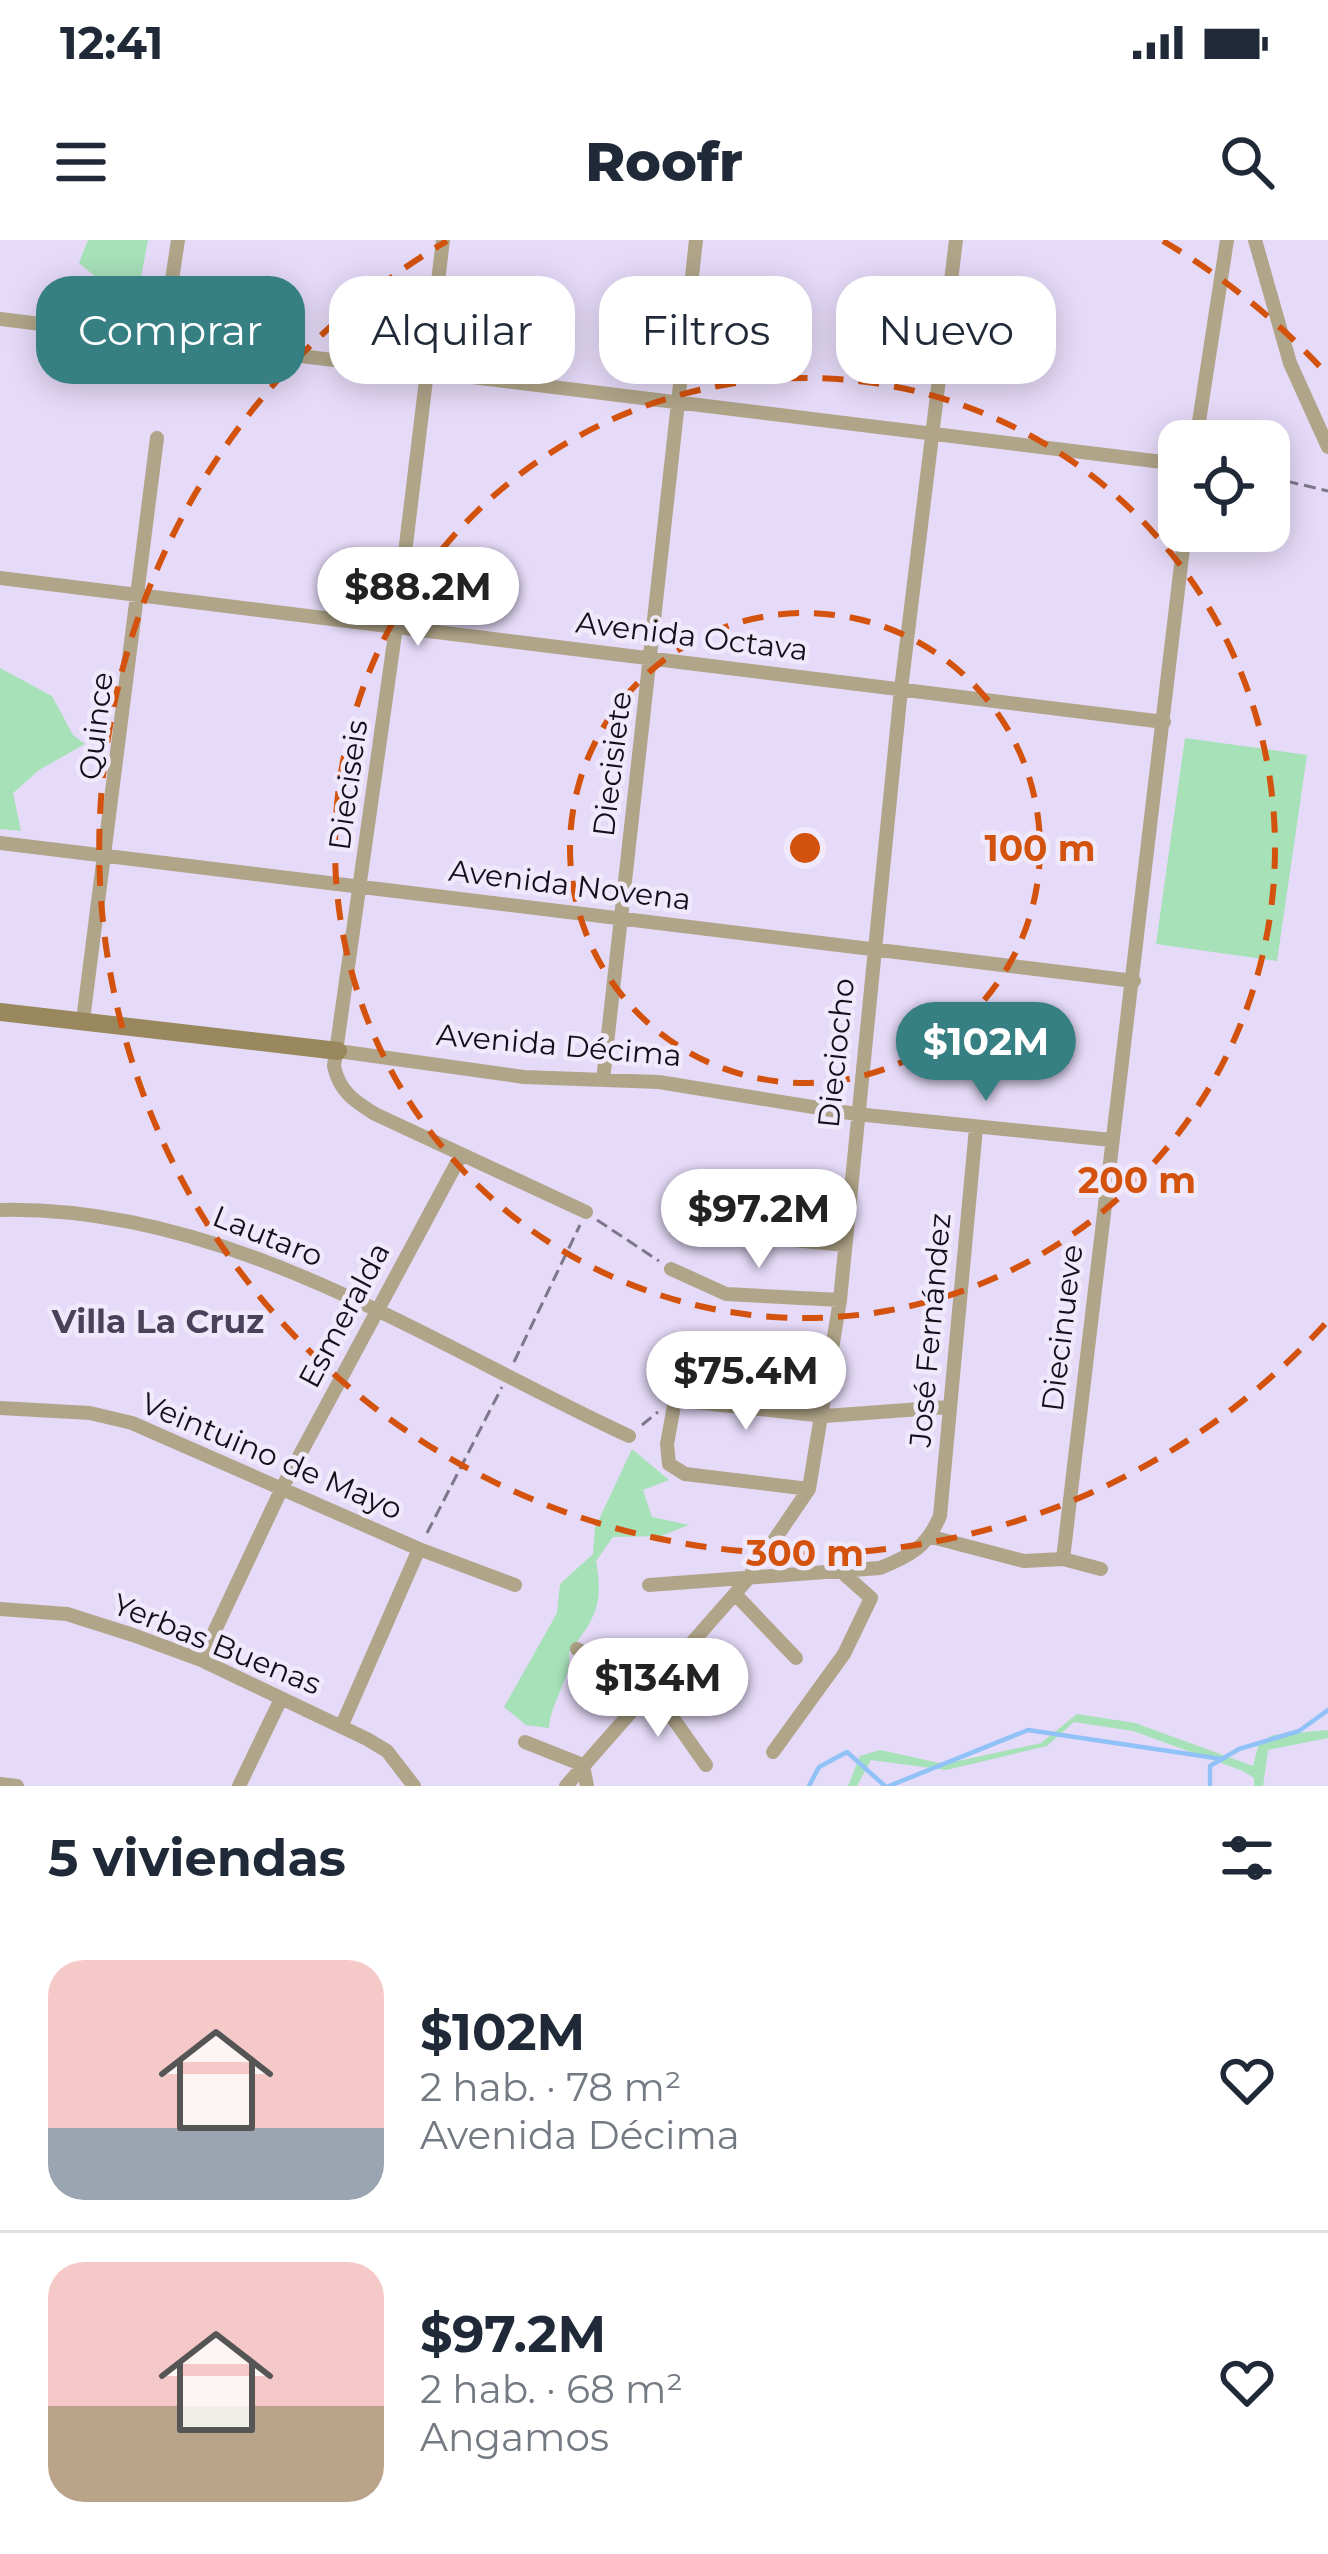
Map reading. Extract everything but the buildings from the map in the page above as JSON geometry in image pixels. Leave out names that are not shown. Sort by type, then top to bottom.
[{"type":"street","points":[[173,276],[178,240]]},
{"type":"street","name":"Dieciseis","points":[[438,276],[442,240]]},
{"type":"street","name":"Diecisiete","points":[[603,1080],[696,240]]},
{"type":"street","name":"Dieciocho","points":[[566,1786],[747,1580],[809,1489],[825,1416],[840,1300],[901,689],[956,240]]},
{"type":"street","points":[[1199,420],[1226,240]]},
{"type":"street","points":[[1255,240],[1290,363],[1328,447]]},
{"type":"street","points":[[0,319],[36,323]]},
{"type":"street","name":"Dieciseis","points":[[338,1051],[425,384]]},
{"type":"street","points":[[531,384],[1158,461]]},
{"type":"street","name":"Quince","points":[[83,1020],[157,438]]},
{"type":"street","name":"Diecinueve","points":[[1063,1559],[1183,552]]},
{"type":"street","name":"Avenida Octava","points":[[0,578],[1164,722]]},
{"type":"street","name":"Avenida Novena","points":[[0,843],[1134,981]]},
{"type":"street","name":"Avenida Décima","points":[[0,1012],[524,1078],[659,1082],[856,1114],[1111,1140]]},
{"type":"street","points":[[338,1051],[337,1082],[350,1098],[460,1157],[586,1213]]},
{"type":"street","name":"José Fernández","points":[[932,1537],[940,1516],[976,1127]]},
{"type":"street","name":"Esmeralda","points":[[200,1660],[282,1488],[460,1157]]},
{"type":"street","name":"Lautaro","points":[[0,1210],[106,1215],[179,1230],[249,1254],[628,1436]]},
{"type":"street","points":[[710,1232],[845,1245]]},
{"type":"street","points":[[671,1269],[726,1294],[840,1300]]},
{"type":"street","points":[[685,1346],[667,1444],[669,1464],[809,1489]]},
{"type":"street","points":[[674,1400],[825,1416],[948,1407]]},
{"type":"street","name":"Veintuino de Mayo","points":[[0,1408],[90,1414],[132,1423],[419,1549],[515,1585]]},
{"type":"street","points":[[650,1585],[880,1568],[914,1554],[932,1537],[1024,1561],[1063,1559],[1101,1569]]},
{"type":"street","points":[[342,1725],[419,1549]]},
{"type":"street","points":[[772,1752],[844,1654],[871,1598],[844,1574]]},
{"type":"street","points":[[735,1594],[796,1658]]},
{"type":"street","name":"Yerbas Buenas","points":[[0,1609],[68,1614],[200,1660],[342,1725],[387,1751],[414,1786]]},
{"type":"street","points":[[577,1649],[651,1687],[706,1765]]},
{"type":"street","points":[[239,1786],[281,1699]]},
{"type":"street","points":[[524,1742],[583,1765],[587,1786]]},
{"type":"street","points":[[0,1784],[17,1786]]},
{"type":"path","points":[[1290,483],[1328,491]]},
{"type":"path","points":[[586,1213],[671,1269]]},
{"type":"path","points":[[628,1436],[674,1400]]},
{"type":"green space","points":[[88,240],[148,240],[141,276],[95,276],[79,263]]},
{"type":"green space","points":[[0,668],[52,696],[73,735],[85,744],[39,770],[13,793],[21,831],[0,829]]},
{"type":"green space","points":[[1185,738],[1307,755],[1277,961],[1156,944]]},
{"type":"green space","points":[[632,1449],[669,1480],[643,1490],[652,1517],[689,1525],[661,1536],[613,1537],[596,1561],[595,1611],[569,1652],[549,1728],[526,1725],[504,1707],[557,1613],[560,1584],[593,1554],[595,1528]]},
{"type":"green space","points":[[1077,1714],[1135,1723],[1253,1766],[1259,1743],[1273,1735],[1328,1730],[1328,1738],[1268,1750],[1263,1786],[1254,1786],[1254,1778],[1243,1771],[1133,1731],[1074,1722],[1047,1746],[946,1770],[871,1760],[857,1786],[848,1786],[860,1756],[880,1750],[944,1764],[1041,1743]]},
{"type":"waterway","points":[[1210,1786],[1210,1766],[1239,1749],[1299,1731],[1328,1710]]},
{"type":"waterway","points":[[889,1786],[1028,1730],[1222,1759]]},
{"type":"waterway","points":[[809,1786],[819,1767],[847,1752],[885,1786]]},
{"type":"district","name":"Villa La Cruz","points":[[158,1321]]}]
